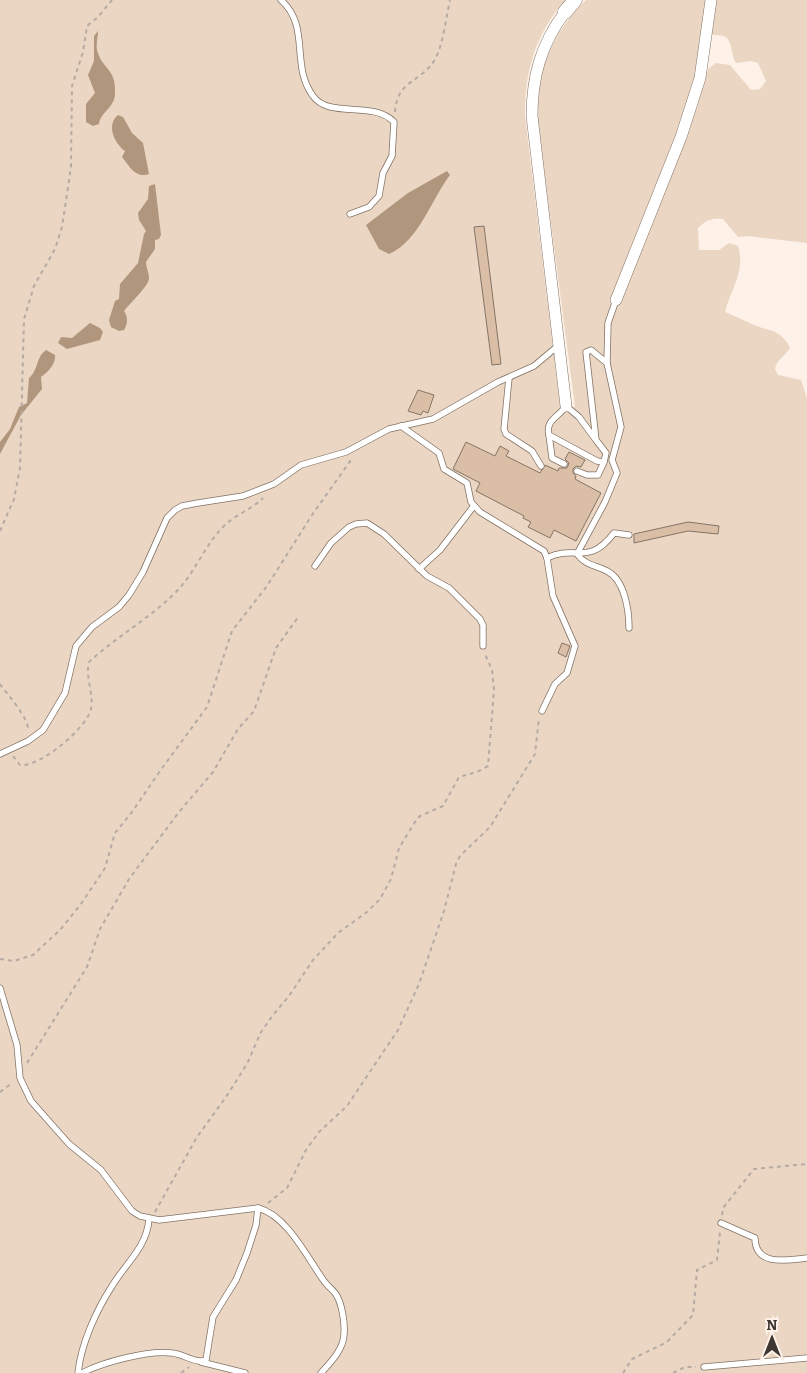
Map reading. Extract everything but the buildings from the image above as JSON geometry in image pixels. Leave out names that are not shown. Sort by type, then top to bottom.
[{"type":"street","points":[[566,406],[532,116],[532,93],[542,50],[554,27],[576,0]]},
{"type":"street","points":[[616,300],[681,137],[700,78],[711,0]]},
{"type":"lane","points":[[281,0],[296,18],[305,80],[314,97],[332,106],[382,112],[394,122],[392,156],[383,174],[379,196],[369,207],[350,214]]},
{"type":"lane","points":[[577,471],[587,476],[598,475],[608,460],[621,427],[607,363],[608,323],[616,300]]},
{"type":"lane","points":[[3,753],[28,741],[43,730],[65,693],[76,646],[92,627],[119,607],[129,595],[143,572],[167,518],[182,506],[237,497],[274,484],[301,465],[346,452],[382,431],[434,419],[498,382],[534,366],[559,346]]},
{"type":"lane","points":[[596,440],[586,352],[591,350],[595,352],[607,363]]},
{"type":"lane","points":[[509,378],[504,429],[506,434],[536,455],[541,466]]},
{"type":"lane","points":[[564,464],[552,458],[548,435],[549,423],[566,406],[579,418],[606,453],[608,460],[618,473],[577,554]]},
{"type":"lane","points":[[401,426],[439,453],[444,469],[467,483],[474,507],[538,547],[547,558],[553,596],[575,646],[567,673],[555,684],[542,712]]},
{"type":"lane","points":[[548,435],[597,461],[608,460]]},
{"type":"lane","points":[[419,569],[440,550],[474,507]]},
{"type":"lane","points":[[314,566],[331,543],[349,527],[362,523],[375,527],[427,576],[449,588],[480,619],[483,625],[483,646]]},
{"type":"lane","points":[[577,554],[590,553],[607,542],[614,533],[629,535]]},
{"type":"lane","points":[[547,558],[557,553],[569,551],[577,554],[589,565],[608,571],[614,577],[625,600],[629,628]]},
{"type":"lane","points":[[0,988],[17,1044],[20,1076],[31,1101],[69,1144],[101,1170],[132,1211],[149,1219],[172,1219],[213,1212],[258,1208],[266,1210],[294,1236],[326,1284],[338,1298],[344,1328],[343,1340],[334,1358],[321,1373]]},
{"type":"lane","points":[[201,1362],[206,1360],[213,1317],[236,1280],[253,1238],[258,1208]]},
{"type":"lane","points":[[149,1219],[146,1239],[112,1284],[98,1310],[85,1345],[80,1373],[107,1364],[154,1353],[174,1353],[245,1373]]},
{"type":"lane","points":[[721,1223],[755,1238],[758,1251],[765,1258],[780,1261],[807,1258]]},
{"type":"lane","points":[[704,1367],[807,1358]]},
{"type":"path","points":[[0,532],[14,499],[20,468],[24,319],[34,286],[59,239],[65,214],[71,167],[74,79],[83,52],[87,26],[98,17],[112,0]]},
{"type":"path","points":[[394,122],[397,97],[401,89],[434,60],[450,0]]},
{"type":"path","points":[[0,959],[14,961],[33,955],[68,922],[87,896],[104,868],[115,833],[207,707],[232,631],[267,586],[312,514],[364,443]]},
{"type":"path","points":[[3,753],[20,765],[25,766],[44,757],[70,738],[90,711],[89,662],[148,618],[177,591],[188,579],[212,539],[223,526],[254,506],[274,484]]},
{"type":"path","points":[[0,1092],[20,1076],[87,967],[100,929],[129,879],[179,812],[213,772],[238,729],[254,710],[276,648],[299,616]]},
{"type":"path","points":[[149,1219],[197,1137],[244,1070],[261,1032],[273,1015],[313,960],[338,933],[367,912],[380,898],[390,879],[399,848],[415,822],[420,816],[443,806],[459,777],[477,772],[488,766],[494,678],[483,646]]},
{"type":"path","points":[[0,684],[28,726],[25,734]]},
{"type":"path","points":[[258,1208],[287,1188],[313,1140],[347,1106],[398,1030],[419,984],[446,906],[456,864],[460,856],[490,827],[535,754],[538,720],[542,712]]},
{"type":"path","points":[[623,1373],[632,1359],[667,1342],[693,1315],[697,1270],[717,1260],[723,1208],[754,1170],[807,1164]]},
{"type":"path","points":[[673,1373],[685,1367],[704,1367]]},
{"type":"shaded area","points":[[0,0],[566,0],[547,25],[534,54],[527,85],[525,116],[560,406],[575,407],[537,117],[540,83],[555,39],[586,0],[706,0],[695,77],[675,136],[611,299],[687,136],[708,69],[716,63],[730,65],[751,90],[760,89],[766,81],[758,63],[751,61],[736,63],[727,38],[711,34],[715,0],[807,0],[807,243],[747,236],[738,237],[723,219],[709,220],[698,228],[699,250],[719,250],[729,243],[738,246],[740,255],[739,271],[725,312],[775,332],[786,341],[790,347],[775,369],[778,375],[801,380],[807,398],[807,1373],[0,1373]]},
{"type":"shaded area","points":[[98,31],[97,50],[102,62],[111,73],[115,85],[115,93],[113,102],[102,116],[99,124],[93,126],[86,122],[86,104],[95,93],[88,75],[94,61],[94,36]]},
{"type":"shaded area","points":[[118,115],[123,117],[132,133],[143,143],[149,174],[140,175],[130,168],[122,157],[125,151],[115,139],[112,129],[114,119]]},
{"type":"shaded area","points":[[447,171],[450,175],[409,240],[389,254],[379,249],[366,225],[408,193]]},
{"type":"shaded area","points":[[155,184],[161,235],[159,239],[155,240],[155,249],[146,262],[149,276],[148,281],[143,290],[124,311],[127,318],[126,325],[124,330],[119,331],[111,327],[109,320],[115,301],[119,299],[120,284],[138,263],[146,231],[139,220],[138,213],[148,199],[149,186]]},
{"type":"shaded area","points":[[90,323],[100,328],[103,332],[100,340],[67,349],[58,343],[61,337],[72,338]]},
{"type":"shaded area","points":[[46,350],[55,355],[53,365],[41,377],[42,389],[21,415],[0,454],[0,442],[10,429],[19,407],[27,403],[29,378],[34,372],[40,356]]}]
